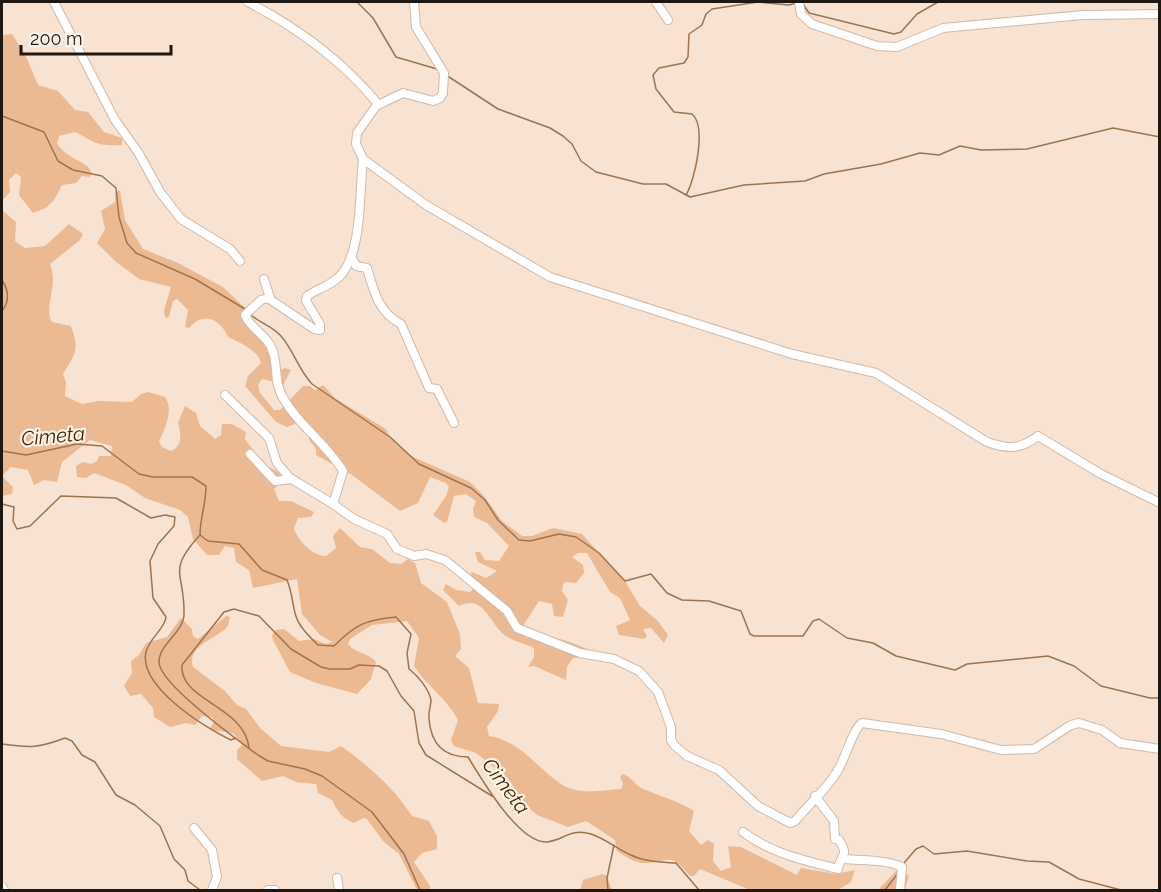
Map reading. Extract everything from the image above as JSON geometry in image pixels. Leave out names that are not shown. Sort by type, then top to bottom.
[{"type":"street","points":[[54,2],[116,120],[138,152],[160,192],[181,219],[230,249],[240,261]]},
{"type":"street","points":[[248,2],[295,27],[329,52],[378,104]]},
{"type":"street","points":[[414,2],[416,27],[444,73],[443,93],[440,98],[433,101],[406,92],[378,104],[357,133],[356,144],[363,159],[426,205],[550,277],[792,354],[876,373],[987,442],[1005,448],[1022,447],[1038,436],[1101,474],[1160,503]]},
{"type":"street","points":[[656,2],[668,20]]},
{"type":"street","points":[[799,2],[801,14],[812,24],[878,46],[897,47],[943,28],[1083,15],[1160,14]]},
{"type":"street","points":[[264,279],[270,298],[314,330],[320,330],[320,324],[306,301],[307,296],[338,279],[348,265],[363,159]]},
{"type":"street","points":[[351,256],[356,266],[367,268],[378,304],[391,320],[401,324],[429,388],[437,389],[454,423]]},
{"type":"street","points":[[270,298],[261,300],[246,312],[245,318],[271,346],[275,378],[284,399],[305,427],[327,447],[343,471],[333,504]]},
{"type":"street","points":[[225,395],[269,438],[277,463],[291,479],[354,519],[387,534],[397,549],[414,556],[426,554],[445,560],[507,611],[517,628],[580,653],[614,659],[639,671],[658,692],[671,727],[671,740],[675,746],[687,756],[726,774],[758,806],[792,823],[839,769],[856,729],[862,723],[941,734],[1000,750],[1034,749],[1071,725],[1085,723],[1102,730],[1120,743],[1160,749]]},
{"type":"street","points":[[250,454],[275,481],[291,479]]},
{"type":"street","points":[[743,832],[772,851],[809,863],[838,869],[844,859],[845,848],[840,840],[835,839],[834,822],[815,796]]},
{"type":"street","points":[[194,828],[212,850],[217,877],[212,891]]},
{"type":"street","points":[[844,859],[873,862],[880,860],[902,867],[900,891]]},
{"type":"street","points":[[337,878],[341,890]]},
{"type":"street","points":[[2,886],[4,891]]},
{"type":"street","points":[[268,891],[275,891]]},
{"type":"shaded area","points":[[12,34],[25,54],[38,85],[58,91],[75,110],[88,112],[104,132],[122,138],[122,145],[106,145],[75,132],[59,136],[57,143],[61,149],[87,166],[92,174],[89,177],[82,176],[76,183],[62,185],[54,200],[46,208],[33,213],[19,195],[21,177],[16,173],[9,180],[10,192],[2,201],[2,35]]},
{"type":"shaded area","points":[[120,190],[125,220],[143,249],[178,263],[223,287],[245,308],[246,318],[261,328],[278,371],[285,368],[291,370],[281,389],[274,382],[262,379],[258,385],[260,393],[274,410],[280,410],[303,386],[310,386],[315,390],[323,385],[336,399],[386,429],[390,437],[411,456],[470,482],[484,496],[502,521],[522,536],[532,536],[553,528],[582,534],[626,583],[640,606],[657,620],[668,635],[664,643],[651,628],[643,629],[647,636],[644,639],[619,635],[616,626],[630,620],[620,598],[610,592],[587,553],[578,553],[572,557],[583,565],[584,573],[576,583],[563,584],[562,591],[568,600],[563,617],[554,616],[552,604],[539,601],[519,632],[526,638],[551,637],[592,651],[588,657],[573,658],[567,667],[566,680],[534,666],[528,667],[534,657],[534,648],[507,637],[481,607],[468,603],[459,606],[443,590],[446,584],[456,590],[470,592],[479,583],[470,577],[472,572],[486,578],[497,571],[478,562],[475,552],[480,552],[485,560],[499,561],[509,546],[487,523],[474,517],[473,509],[476,501],[466,494],[454,496],[447,522],[444,523],[433,515],[446,496],[449,487],[446,483],[430,477],[418,503],[400,511],[352,475],[316,455],[316,449],[309,440],[309,433],[297,423],[287,427],[276,422],[245,386],[248,376],[261,363],[257,355],[248,347],[228,337],[221,326],[211,319],[200,320],[189,328],[185,327],[188,310],[177,299],[173,301],[169,317],[165,318],[164,310],[171,287],[139,279],[115,261],[97,243],[105,229],[101,211],[115,202],[115,193]]},
{"type":"shaded area","points":[[2,210],[16,222],[15,241],[25,248],[45,246],[69,224],[83,234],[80,240],[50,264],[53,280],[50,316],[52,322],[71,326],[76,346],[63,374],[66,382],[65,396],[82,404],[98,401],[132,402],[141,394],[148,392],[165,397],[169,413],[159,441],[162,447],[171,451],[179,443],[178,423],[185,406],[196,413],[200,426],[215,439],[221,435],[222,424],[232,424],[246,432],[245,439],[265,466],[275,470],[284,478],[274,489],[279,501],[291,501],[314,512],[311,517],[298,518],[294,528],[299,538],[311,551],[326,556],[336,548],[333,536],[340,528],[360,547],[372,549],[390,563],[401,564],[408,559],[415,563],[421,583],[447,602],[460,634],[461,649],[455,656],[469,668],[478,703],[499,704],[498,711],[487,727],[489,736],[510,743],[552,778],[568,788],[591,791],[621,789],[623,784],[620,777],[623,774],[641,788],[688,807],[694,811],[689,831],[701,845],[708,840],[714,844],[713,861],[721,871],[731,867],[728,846],[741,847],[797,875],[801,868],[836,874],[855,870],[851,882],[838,890],[750,890],[700,869],[694,876],[690,876],[673,860],[637,862],[617,851],[615,840],[586,821],[568,827],[537,815],[524,804],[508,778],[476,753],[454,746],[451,740],[458,720],[414,666],[419,638],[407,621],[372,625],[350,639],[348,644],[351,647],[376,662],[371,679],[357,694],[316,683],[290,672],[272,635],[276,630],[284,629],[299,641],[314,639],[326,644],[332,642],[320,635],[302,614],[297,579],[253,588],[249,570],[236,562],[234,548],[225,546],[219,555],[207,555],[193,539],[188,517],[180,510],[145,498],[126,485],[94,473],[86,478],[77,477],[76,466],[83,462],[91,464],[97,461],[99,456],[111,456],[112,446],[90,440],[62,462],[57,482],[44,480],[34,485],[28,470],[11,467],[2,476]]},
{"type":"shaded area","points":[[2,476],[13,487],[12,494],[2,496]]},
{"type":"shaded area","points":[[226,616],[230,617],[228,626],[194,653],[193,667],[225,691],[237,705],[246,709],[260,728],[281,746],[329,752],[341,746],[380,778],[412,816],[429,821],[437,836],[437,849],[422,853],[414,862],[430,886],[430,890],[417,890],[399,854],[383,841],[367,819],[363,818],[354,823],[342,816],[332,800],[318,793],[316,784],[296,782],[283,776],[262,781],[237,759],[237,750],[242,745],[235,735],[210,729],[214,721],[212,717],[202,716],[195,725],[186,723],[170,727],[154,717],[153,708],[141,694],[130,696],[124,686],[132,673],[131,661],[139,655],[146,643],[167,637],[181,618],[192,629],[193,636],[198,639]]},
{"type":"shaded area","points":[[896,871],[905,871],[909,877],[904,890],[878,890]]},
{"type":"shaded area","points":[[602,874],[607,876],[612,890],[580,890],[583,880]]},
{"type":"waterway","points":[[357,2],[373,18],[396,57],[437,69]]},
{"type":"waterway","points":[[686,195],[696,166],[699,130],[692,114],[674,112],[656,89],[653,75],[659,68],[684,63],[688,57],[689,34],[702,25],[706,14],[712,9],[758,2],[789,5],[796,3]]},
{"type":"waterway","points":[[803,4],[809,13],[894,34],[901,32],[917,14],[938,2]]},
{"type":"waterway","points":[[446,75],[498,109],[550,128],[563,136],[572,144],[581,161],[596,172],[643,184],[666,184],[690,197],[744,185],[805,181],[824,174],[881,164],[920,153],[939,155],[960,146],[981,150],[1027,149],[1113,128],[1160,137]]},
{"type":"waterway","points":[[2,116],[44,132],[58,161],[73,170],[102,176],[116,188],[119,217],[127,243],[136,253],[195,279],[245,309]]},
{"type":"waterway","name":"Cimeta","points":[[2,280],[8,296],[2,311]]},
{"type":"waterway","points":[[251,315],[281,336],[312,384],[390,437],[419,464],[471,488],[485,500],[498,520],[519,540],[530,541],[559,534],[576,537],[599,553],[625,581],[651,574],[667,593],[682,600],[709,601],[741,611],[750,634],[754,636],[803,636],[813,621],[819,619],[847,638],[873,643],[896,656],[955,670],[967,664],[1048,656],[1074,666],[1101,686],[1150,698],[1160,698]]},
{"type":"waterway","name":"Cimeta","points":[[2,373],[2,386]]},
{"type":"waterway","name":"Cimeta","points":[[2,451],[26,455],[77,444],[102,446],[139,474],[153,477],[192,477],[206,486],[200,535],[208,541],[239,544],[262,570],[287,580],[299,622],[318,645],[334,646],[362,624],[396,617],[411,634],[407,653],[409,669],[416,675],[430,696],[430,728],[436,742],[445,752],[468,757],[502,808],[525,833],[536,840],[547,842],[572,833],[591,834],[636,857],[676,863],[699,890]]},
{"type":"waterway","points":[[2,504],[14,507],[13,521],[17,529],[30,526],[61,496],[116,498],[151,518],[165,515],[175,517],[174,526],[158,544],[150,561],[153,598],[166,617],[148,647],[146,665],[152,678],[176,704],[220,734],[231,740],[236,738]]},
{"type":"waterway","points":[[200,535],[183,557],[180,565],[184,600],[183,620],[160,656],[162,672],[201,712],[258,755],[268,761],[305,769],[322,776],[372,812],[404,854],[420,890]]},
{"type":"waterway","points":[[249,748],[245,734],[236,722],[191,687],[184,677],[182,665],[224,612],[234,609],[259,616],[291,649],[321,667],[350,669],[359,665],[379,666],[387,671],[401,696],[414,711],[419,743],[426,755],[492,796]]},
{"type":"waterway","points":[[2,744],[34,746],[65,738],[72,741],[82,755],[95,762],[116,795],[135,805],[160,826],[174,859],[185,870],[188,881],[200,890]]},
{"type":"waterway","points":[[608,890],[607,878],[614,845]]},
{"type":"waterway","points":[[904,863],[916,849],[923,846],[934,854],[967,851],[1027,861],[1049,862],[1079,879],[1121,890]]},
{"type":"waterway","points":[[885,890],[899,872]]}]
